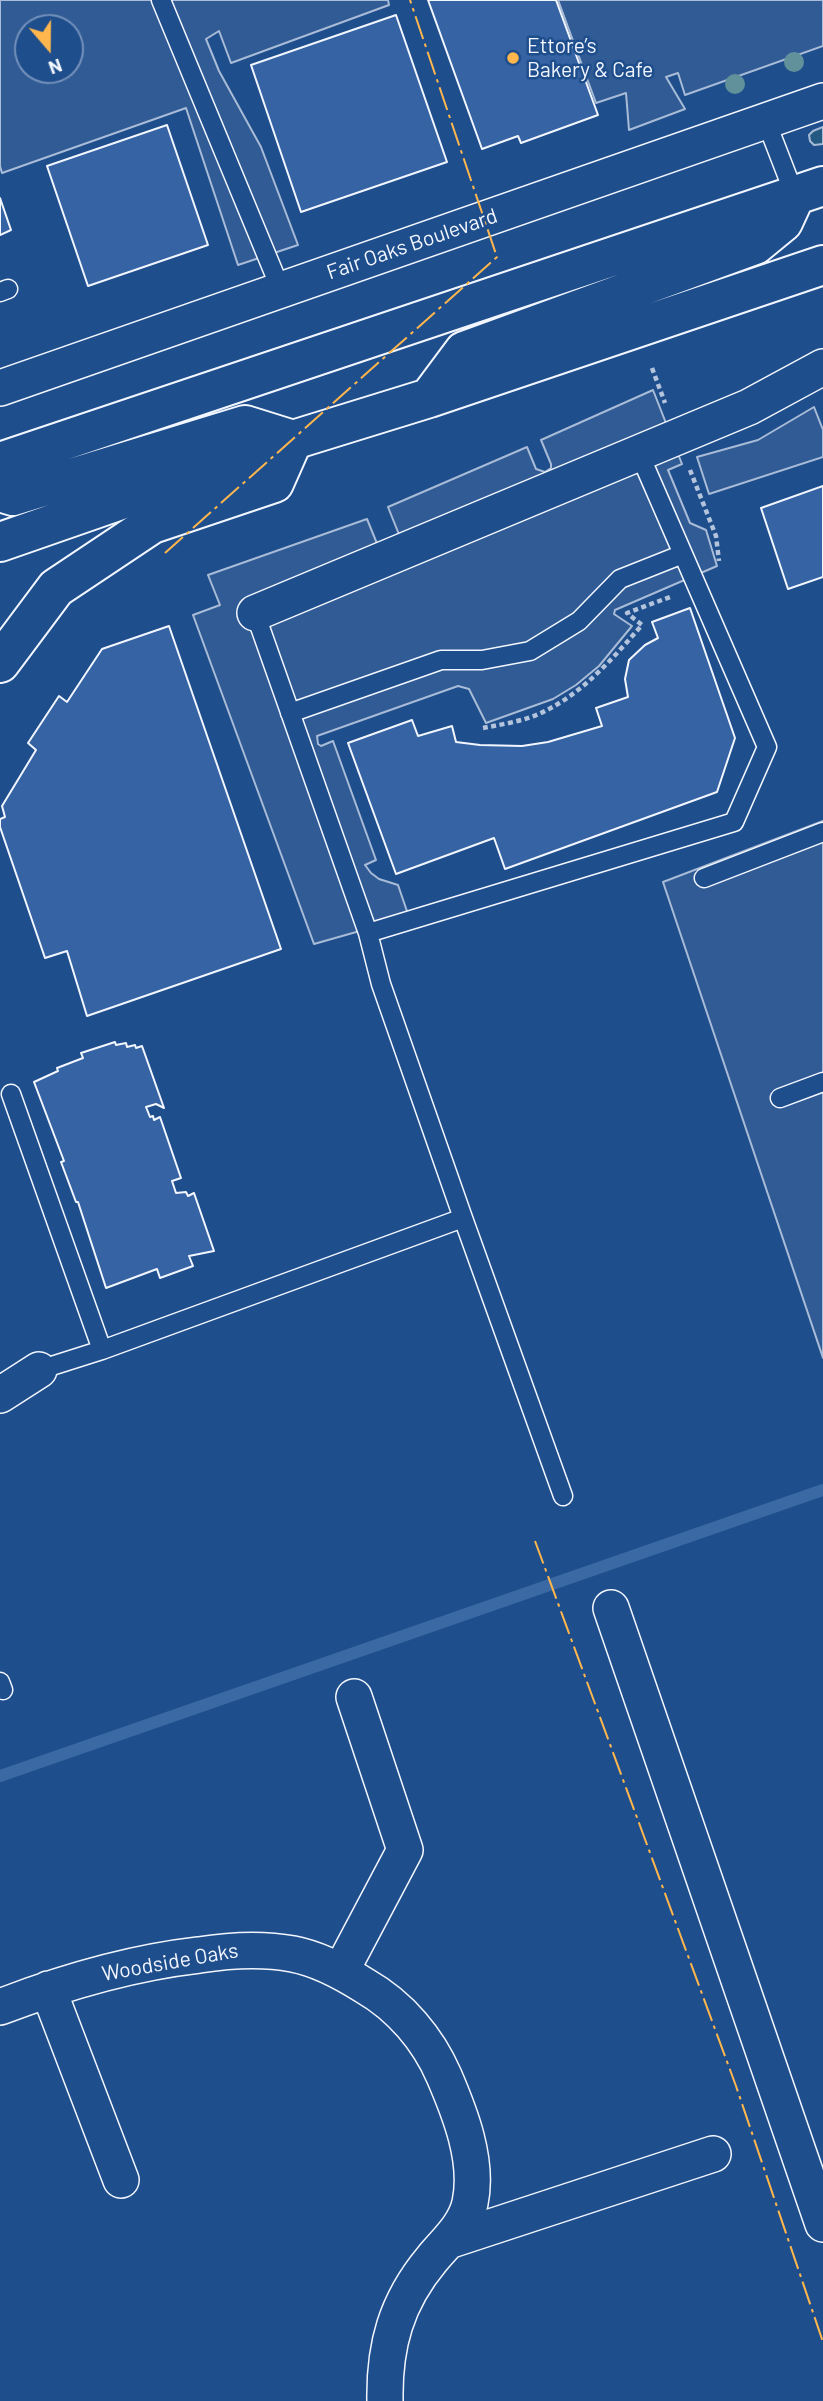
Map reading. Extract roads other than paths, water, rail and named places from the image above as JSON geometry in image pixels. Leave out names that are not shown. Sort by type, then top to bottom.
[{"type":"main road","points":[[429,398],[464,351],[755,246],[783,222],[809,191]]},
{"type":"main road","points":[[0,462],[809,191]]},
{"type":"main road","points":[[0,542],[293,440],[429,398],[822,263]]},
{"type":"main road","points":[[0,492],[13,496],[245,425],[293,440]]},
{"type":"main road","points":[[0,663],[56,588],[152,524],[274,483],[293,440]]},
{"type":"street","name":"Fair Oaks Boulevard","points":[[0,388],[823,101]]},
{"type":"street","points":[[255,613],[749,407],[823,367]]},
{"type":"street","points":[[0,1395],[39,1370]]},
{"type":"street","points":[[611,1608],[823,2224]]},
{"type":"street","points":[[341,1971],[405,1850],[354,1697]]},
{"type":"street","name":"Woodside Oaks","points":[[0,2007],[48,1989],[159,1959],[244,1949],[295,1954],[341,1971],[383,1996],[415,2029],[436,2057],[457,2106],[471,2162],[472,2180],[469,2205],[459,2227],[409,2291],[392,2330],[384,2371],[385,2401]]},
{"type":"street","points":[[48,1989],[121,2180]]},
{"type":"street","points":[[448,2241],[713,2154]]},
{"type":"lane","points":[[161,0],[281,290]]},
{"type":"lane","points":[[766,121],[809,191]]},
{"type":"lane","points":[[368,933],[734,822],[767,747],[639,453]]},
{"type":"lane","points":[[290,713],[441,660],[482,660],[530,651],[579,621],[620,579],[683,554]]},
{"type":"lane","points":[[255,613],[368,933],[381,984],[563,1496]]},
{"type":"lane","points":[[704,878],[823,832]]},
{"type":"lane","points":[[780,1098],[823,1082]]},
{"type":"lane","points":[[11,1094],[102,1350]]},
{"type":"lane","points":[[39,1370],[102,1350],[463,1218]]},
{"type":"waterway","points":[[0,1776],[823,1490]]},
{"type":"place","name":"Ettore’s Bakery & Cafe","points":[[513,58]]}]
